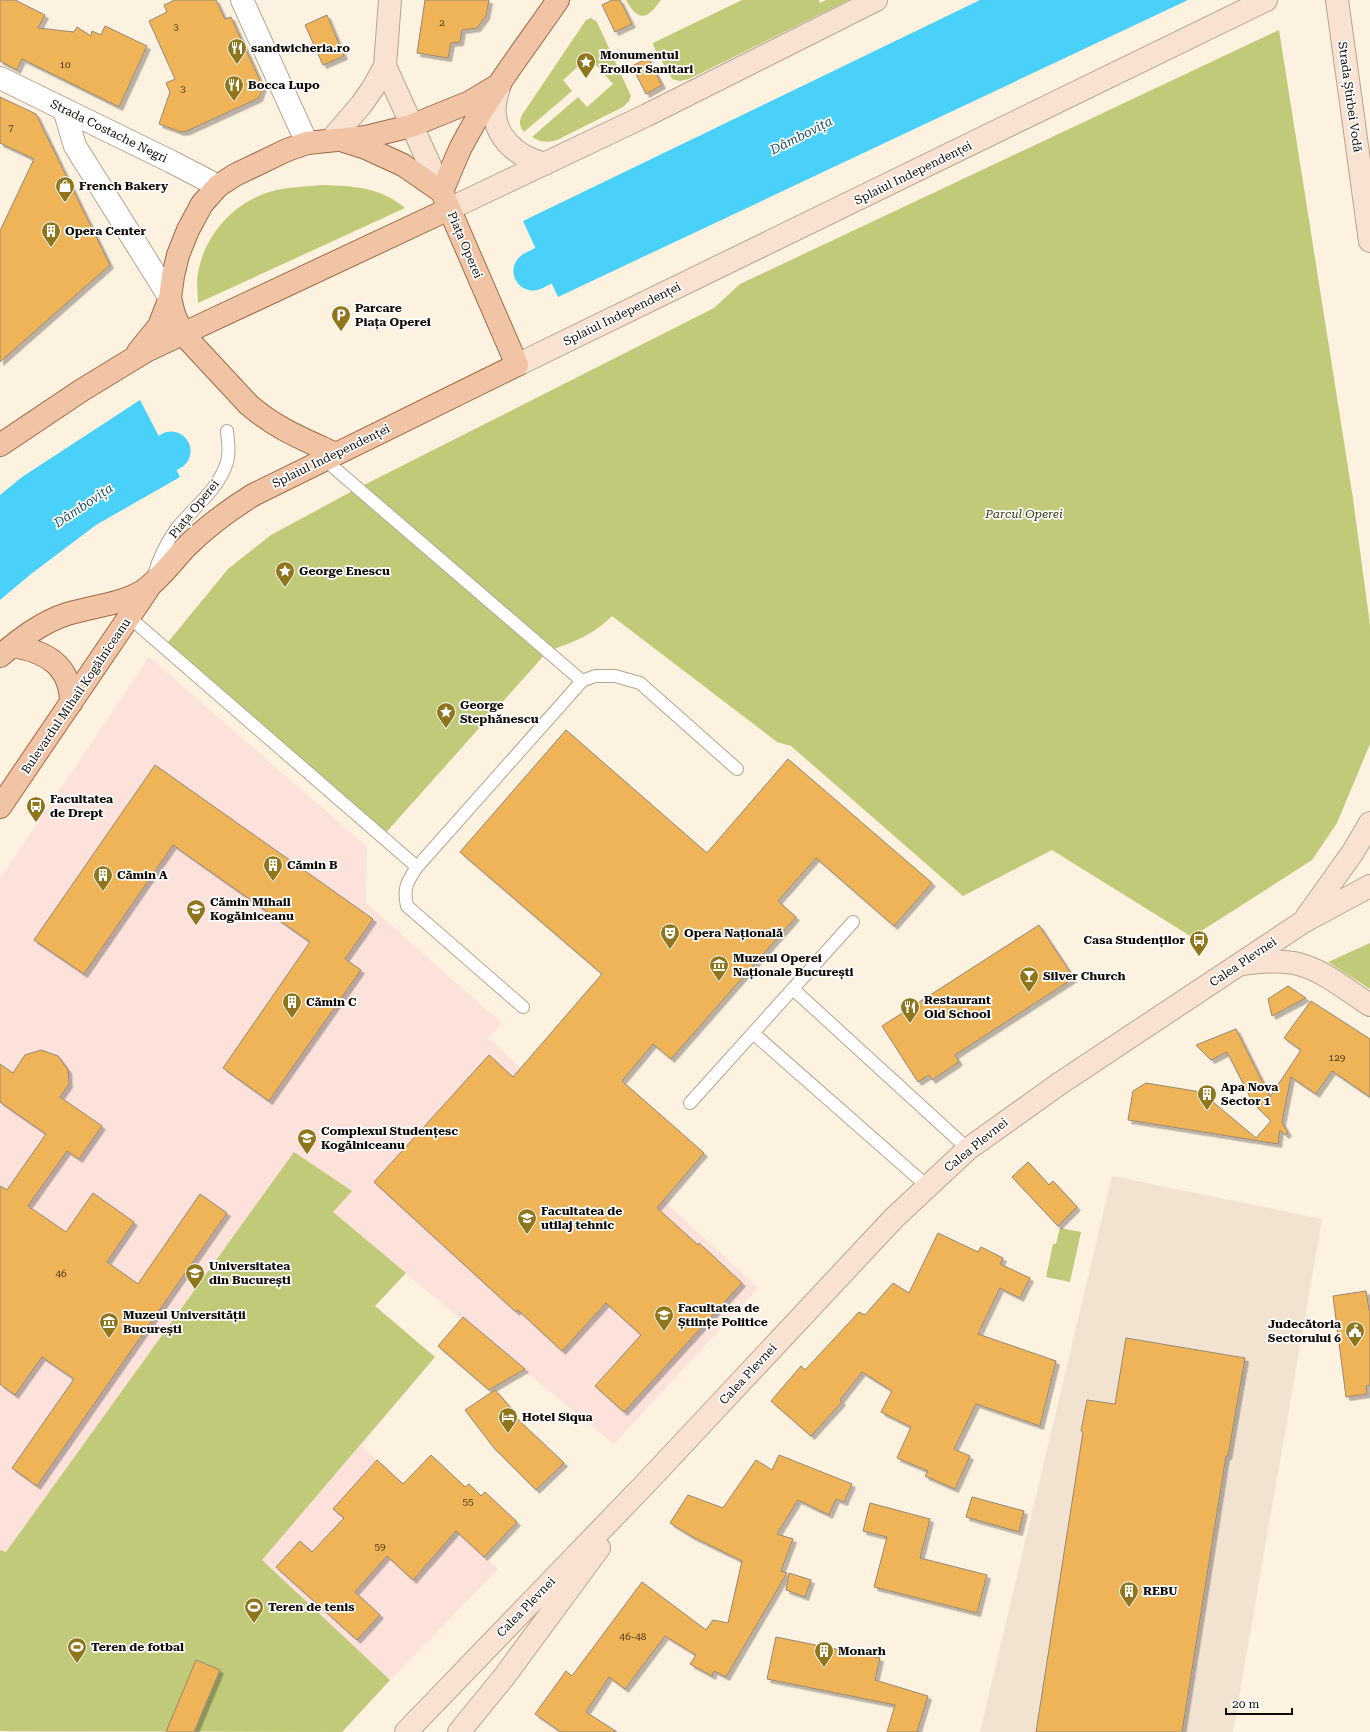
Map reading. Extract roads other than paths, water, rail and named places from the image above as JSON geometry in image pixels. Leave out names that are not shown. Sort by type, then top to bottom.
[{"type":"main road","points":[[336,140],[362,105],[385,66],[390,0]]},
{"type":"main road","points":[[446,201],[461,147],[500,84],[558,0]]},
{"type":"main road","points":[[0,445],[82,390],[132,359],[182,333],[446,201],[545,164],[876,0]]},
{"type":"main road","name":"Splaiul Independenței","points":[[6,651],[52,621],[81,610],[119,602],[131,597],[151,585],[203,531],[232,508],[253,495],[1266,0]]},
{"type":"main road","name":"Strada Știrbei Vodă","points":[[1337,0],[1370,241]]},
{"type":"main road","name":"Piața Operei","points":[[385,66],[446,201],[517,365]]},
{"type":"main road","points":[[132,359],[159,326],[170,298],[173,276],[188,230],[202,204],[218,186],[235,175],[263,161],[307,143],[366,137],[411,126],[470,102],[500,84]]},
{"type":"main road","points":[[500,84],[495,103],[495,117],[497,126],[502,136],[516,152],[526,158],[545,164]]},
{"type":"main road","points":[[336,140],[384,155],[410,169],[446,201]]},
{"type":"main road","points":[[170,298],[174,314],[182,333],[249,405],[286,432],[331,457]]},
{"type":"main road","name":"Bulevardul Mihail Kogălniceanu","points":[[0,807],[151,585]]},
{"type":"main road","points":[[6,651],[32,650],[59,666],[66,676],[70,687],[71,702]]},
{"type":"main road","points":[[1303,922],[1353,852],[1370,823]]},
{"type":"main road","name":"Calea Plevnei","points":[[406,1732],[647,1482],[894,1218],[968,1149],[1059,1084],[1303,922],[1370,886]]},
{"type":"main road","points":[[1240,964],[1270,961],[1294,963],[1320,972],[1370,1005]]},
{"type":"main road","name":"Calea Plevnei","points":[[458,1732],[504,1677],[647,1482]]},
{"type":"street","points":[[242,0],[307,143]]},
{"type":"street","name":"Strada Costache Negri","points":[[0,78],[218,186]]},
{"type":"street","points":[[64,109],[76,146],[170,298]]},
{"type":"lane","name":"Piața Operei","points":[[151,585],[156,566],[164,547],[222,474],[227,461],[229,447],[227,431]]},
{"type":"lane","points":[[331,457],[582,681]]},
{"type":"lane","points":[[129,617],[417,867]]},
{"type":"lane","points":[[523,1007],[407,906],[405,894],[408,882],[417,867],[582,681],[595,676],[615,676],[640,683],[737,769]]},
{"type":"lane","points":[[690,1103],[853,922]]},
{"type":"lane","points":[[793,989],[968,1149]]},
{"type":"lane","points":[[753,1033],[927,1186]]},
{"type":"water","points":[[980,0],[1188,0],[558,297],[523,221]]},
{"type":"water","points":[[140,400],[180,477],[96,525],[31,574],[0,600],[0,495],[22,477]]},
{"type":"waterway","name":"Dâmbovița","points":[[533,271],[591,242]]},
{"type":"waterway","name":"Dâmbovița","points":[[121,480],[171,451]]},
{"type":"place","name":"sandwicheria.ro","points":[[237,65]]},
{"type":"place","name":"Monumentul Eroilor Sanitari","points":[[586,79]]},
{"type":"place","name":"Bocca Lupo","points":[[234,102]]},
{"type":"place","name":"French Bakery","points":[[65,203]]},
{"type":"place","name":"Opera Center","points":[[51,248]]},
{"type":"place","name":"Parcare Piața Operei","points":[[341,332]]},
{"type":"place","name":"George Enescu","points":[[285,588]]},
{"type":"place","name":"George Stephănescu","points":[[446,729]]},
{"type":"place","name":"Facultatea de Drept","points":[[36,823]]},
{"type":"place","name":"Cămin B","points":[[273,882]]},
{"type":"place","name":"Cămin A","points":[[103,892]]},
{"type":"place","name":"Cămin Mihail Kogălniceanu","points":[[196,926]]},
{"type":"place","name":"Opera Națională","points":[[670,950]]},
{"type":"place","name":"Casa Studenților","points":[[1199,957]]},
{"type":"place","name":"Muzeul Operei Naționale București","points":[[719,982]]},
{"type":"place","name":"Silver Church","points":[[1029,993]]},
{"type":"place","name":"Cămin C","points":[[292,1019]]},
{"type":"place","name":"Restaurant Old School","points":[[910,1024]]},
{"type":"place","name":"Apa Nova Sector 1","points":[[1207,1111]]},
{"type":"place","name":"Complexul Studențesc Kogălniceanu","points":[[307,1155]]},
{"type":"place","name":"Facultatea de utilaj tehnic","points":[[527,1235]]},
{"type":"place","name":"Universitatea din București","points":[[195,1290]]},
{"type":"place","name":"Facultatea de Științe Politice","points":[[664,1332]]},
{"type":"place","name":"Muzeul Universității București","points":[[109,1339]]},
{"type":"place","name":"Judecătoria Sectorului 6","points":[[1355,1348]]},
{"type":"place","name":"Hotel Siqua","points":[[508,1434]]},
{"type":"place","name":"REBU","points":[[1129,1608]]},
{"type":"place","name":"Teren de tenis","points":[[254,1624]]},
{"type":"place","name":"Teren de fotbal","points":[[77,1664]]},
{"type":"place","name":"Monarh","points":[[824,1668]]},
{"type":"park label","name":"Parcul Operei","points":[[1024,514]]}]
